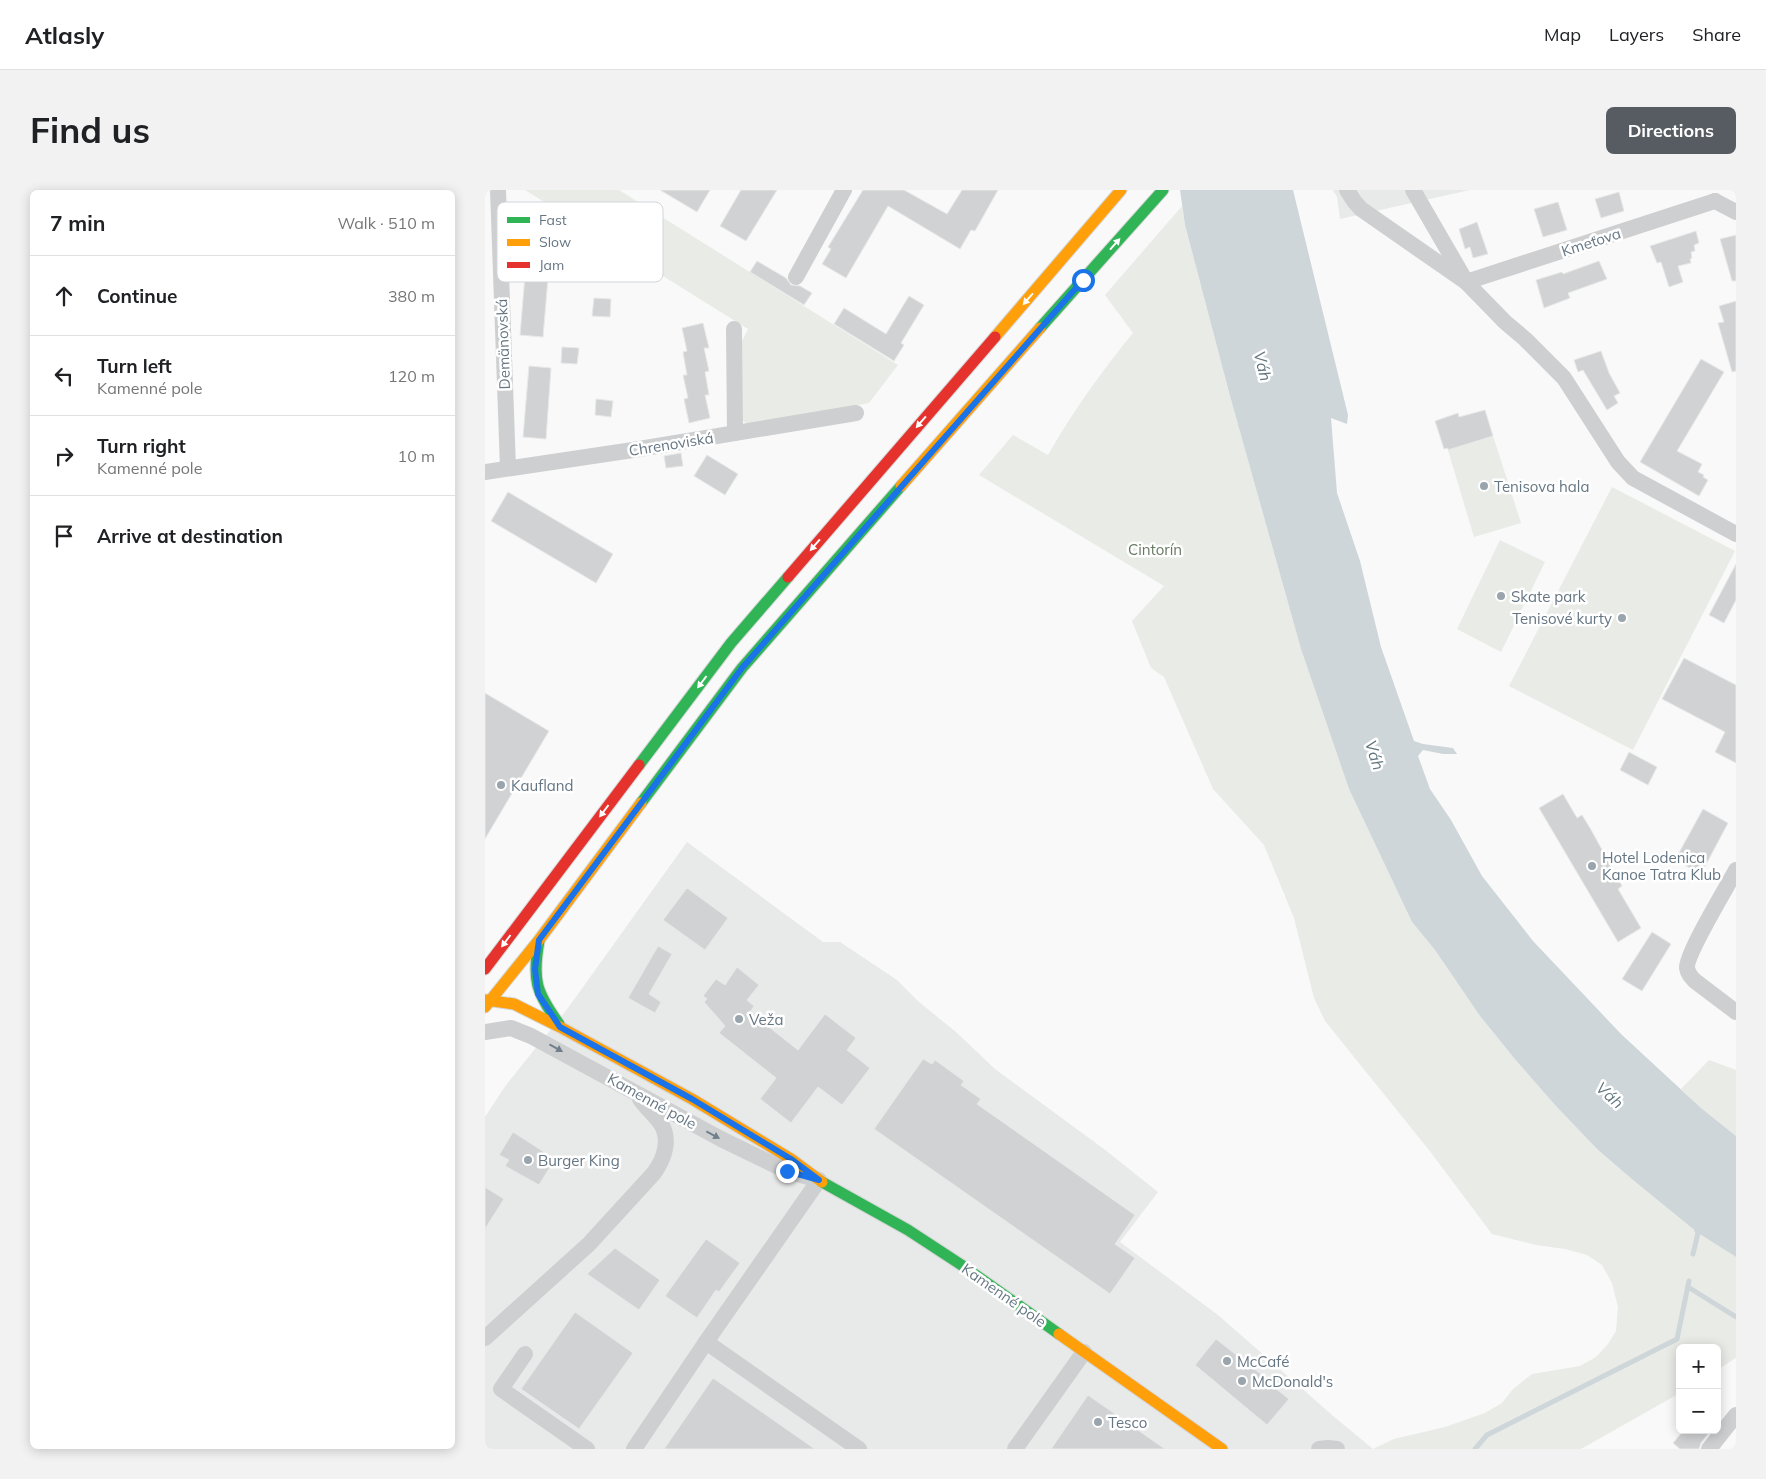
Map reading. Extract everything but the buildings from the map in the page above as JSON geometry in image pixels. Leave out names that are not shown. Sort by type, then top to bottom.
[{"type":"main road","points":[[485,969],[731,643],[1121,190]]},
{"type":"main road","points":[[486,1003],[539,940],[742,668],[1163,190]]},
{"type":"main road","points":[[539,940],[535,969],[538,994],[560,1027]]},
{"type":"main road","name":"Kamenné pole","points":[[486,1003],[514,1004],[692,1099],[791,1159],[819,1180],[940,1250],[1222,1449]]},
{"type":"street","points":[[796,278],[844,190]]},
{"type":"street","points":[[1347,190],[1353,201],[1361,209],[1466,282],[1564,378],[1618,462],[1633,478],[1736,534]]},
{"type":"street","points":[[1413,190],[1466,282]]},
{"type":"street","points":[[1714,196],[1736,212]]},
{"type":"street","name":"Kmeťova","points":[[1466,282],[1714,196]]},
{"type":"street","name":"Demänovská","points":[[501,282],[508,468]]},
{"type":"street","points":[[734,329],[735,433]]},
{"type":"street","name":"Chrenoviská","points":[[485,472],[633,450],[856,413]]},
{"type":"street","points":[[1736,870],[1688,960],[1687,968],[1689,975],[1695,981],[1736,1012]]},
{"type":"street","points":[[486,1003],[511,1028]]},
{"type":"street","points":[[485,1032],[511,1028]]},
{"type":"street","name":"Kamenné pole","points":[[511,1028],[547,1043],[721,1139],[787,1171],[819,1180]]},
{"type":"street","points":[[485,1338],[589,1244],[662,1162],[666,1143],[663,1128],[636,1093]]},
{"type":"street","points":[[634,1449],[819,1180]]},
{"type":"street","points":[[706,1342],[859,1449]]},
{"type":"street","points":[[1015,1449],[1084,1352]]},
{"type":"street","points":[[525,1354],[501,1389],[587,1449]]},
{"type":"street","points":[[1709,1449],[1736,1415]]},
{"type":"street","points":[[1319,1449],[1337,1449]]},
{"type":"shaded area","points":[[1333,190],[1470,190],[1340,219],[1337,197]]},
{"type":"shaded area","points":[[687,842],[823,942],[840,942],[897,980],[995,1069],[1104,1149],[1158,1192],[1120,1242],[1218,1315],[1373,1449],[485,1449],[485,1117],[506,1085],[568,1008]]},
{"type":"green space","points":[[525,190],[619,190],[638,202],[544,202]]},
{"type":"green space","name":"Cintorín","points":[[1182,206],[1185,225],[1230,396],[1301,649],[1349,789],[1412,922],[1435,950],[1480,1016],[1514,1058],[1597,1149],[1698,1233],[1736,1257],[1736,1358],[1721,1367],[1721,1344],[1676,1344],[1676,1395],[1581,1449],[1373,1449],[1394,1439],[1445,1427],[1485,1413],[1502,1403],[1513,1389],[1532,1374],[1580,1366],[1596,1357],[1608,1344],[1616,1331],[1618,1307],[1612,1283],[1602,1265],[1587,1255],[1492,1234],[1429,1150],[1325,1021],[1314,998],[1294,918],[1264,845],[1213,789],[1164,677],[1151,668],[1132,621],[1164,586],[979,475],[1013,435],[1048,455],[1088,392],[1133,333],[1105,295]]},
{"type":"green space","points":[[663,218],[898,365],[869,403],[758,424],[746,423],[740,419],[741,343],[748,329],[663,276]]},
{"type":"green space","name":"Tenisova hala","points":[[1493,436],[1521,523],[1474,537],[1448,450]]},
{"type":"green space","name":"Tenisové kurty","points":[[1612,487],[1735,551],[1633,750],[1509,686]]},
{"type":"green space","name":"Skate park","points":[[1500,540],[1545,562],[1501,652],[1457,629]]},
{"type":"green space","points":[[1709,1060],[1736,1070],[1736,1136],[1681,1089]]},
{"type":"water","name":"Váh","points":[[1180,190],[1293,190],[1348,415],[1347,424],[1331,418],[1337,493],[1360,561],[1381,647],[1414,741],[1453,748],[1457,754],[1443,754],[1423,750],[1418,756],[1430,789],[1451,820],[1482,876],[1533,941],[1621,1034],[1701,1108],[1736,1136],[1736,1257],[1698,1233],[1597,1149],[1514,1058],[1480,1016],[1435,950],[1412,922],[1349,789],[1301,649],[1230,396],[1185,225]]},
{"type":"waterway","points":[[1693,1254],[1698,1233],[1696,1228]]},
{"type":"waterway","points":[[1475,1449],[1487,1435],[1677,1339],[1689,1281]]},
{"type":"waterway","points":[[1688,1287],[1736,1317]]},
{"type":"traffic: fast","points":[[1040,328],[1163,190]]},
{"type":"traffic: fast","points":[[641,803],[742,668],[901,486]]},
{"type":"traffic: fast","points":[[639,765],[731,643],[788,577]]},
{"type":"traffic: fast","points":[[539,941],[536,966],[538,985],[545,1003],[559,1024]]},
{"type":"traffic: fast","points":[[822,1182],[908,1230],[963,1266],[1059,1334]]},
{"type":"traffic: slow","points":[[995,337],[1121,190]]},
{"type":"traffic: slow","points":[[901,486],[1040,328]]},
{"type":"traffic: slow","points":[[485,1007],[539,940],[641,803]]},
{"type":"traffic: slow","points":[[485,1000],[514,1004],[560,1027],[692,1099],[791,1159],[822,1182]]},
{"type":"traffic: slow","points":[[1059,1334],[1222,1449]]},
{"type":"traffic: jam","points":[[788,577],[995,337]]},
{"type":"traffic: jam","points":[[485,969],[639,765]]},
{"type":"place","name":"Tenisova hala","points":[[1484,486]]},
{"type":"place","name":"Skate park","points":[[1501,596]]},
{"type":"place","name":"Tenisové kurty","points":[[1622,618]]},
{"type":"place","name":"Kaufland","points":[[501,785]]},
{"type":"place","name":"Hotel Lodenica Kanoe Tatra Klub","points":[[1592,866]]},
{"type":"place","name":"Veža","points":[[739,1019]]},
{"type":"place","name":"Burger King","points":[[528,1160]]},
{"type":"place","name":"McCafé","points":[[1227,1361]]},
{"type":"place","name":"McDonald's","points":[[1242,1381]]},
{"type":"place","name":"Tesco","points":[[1098,1422]]},
{"type":"route","points":[[787,1171],[819,1180],[791,1159],[692,1099],[560,1027],[538,994],[535,969],[539,940],[742,668],[1083,280]]}]
